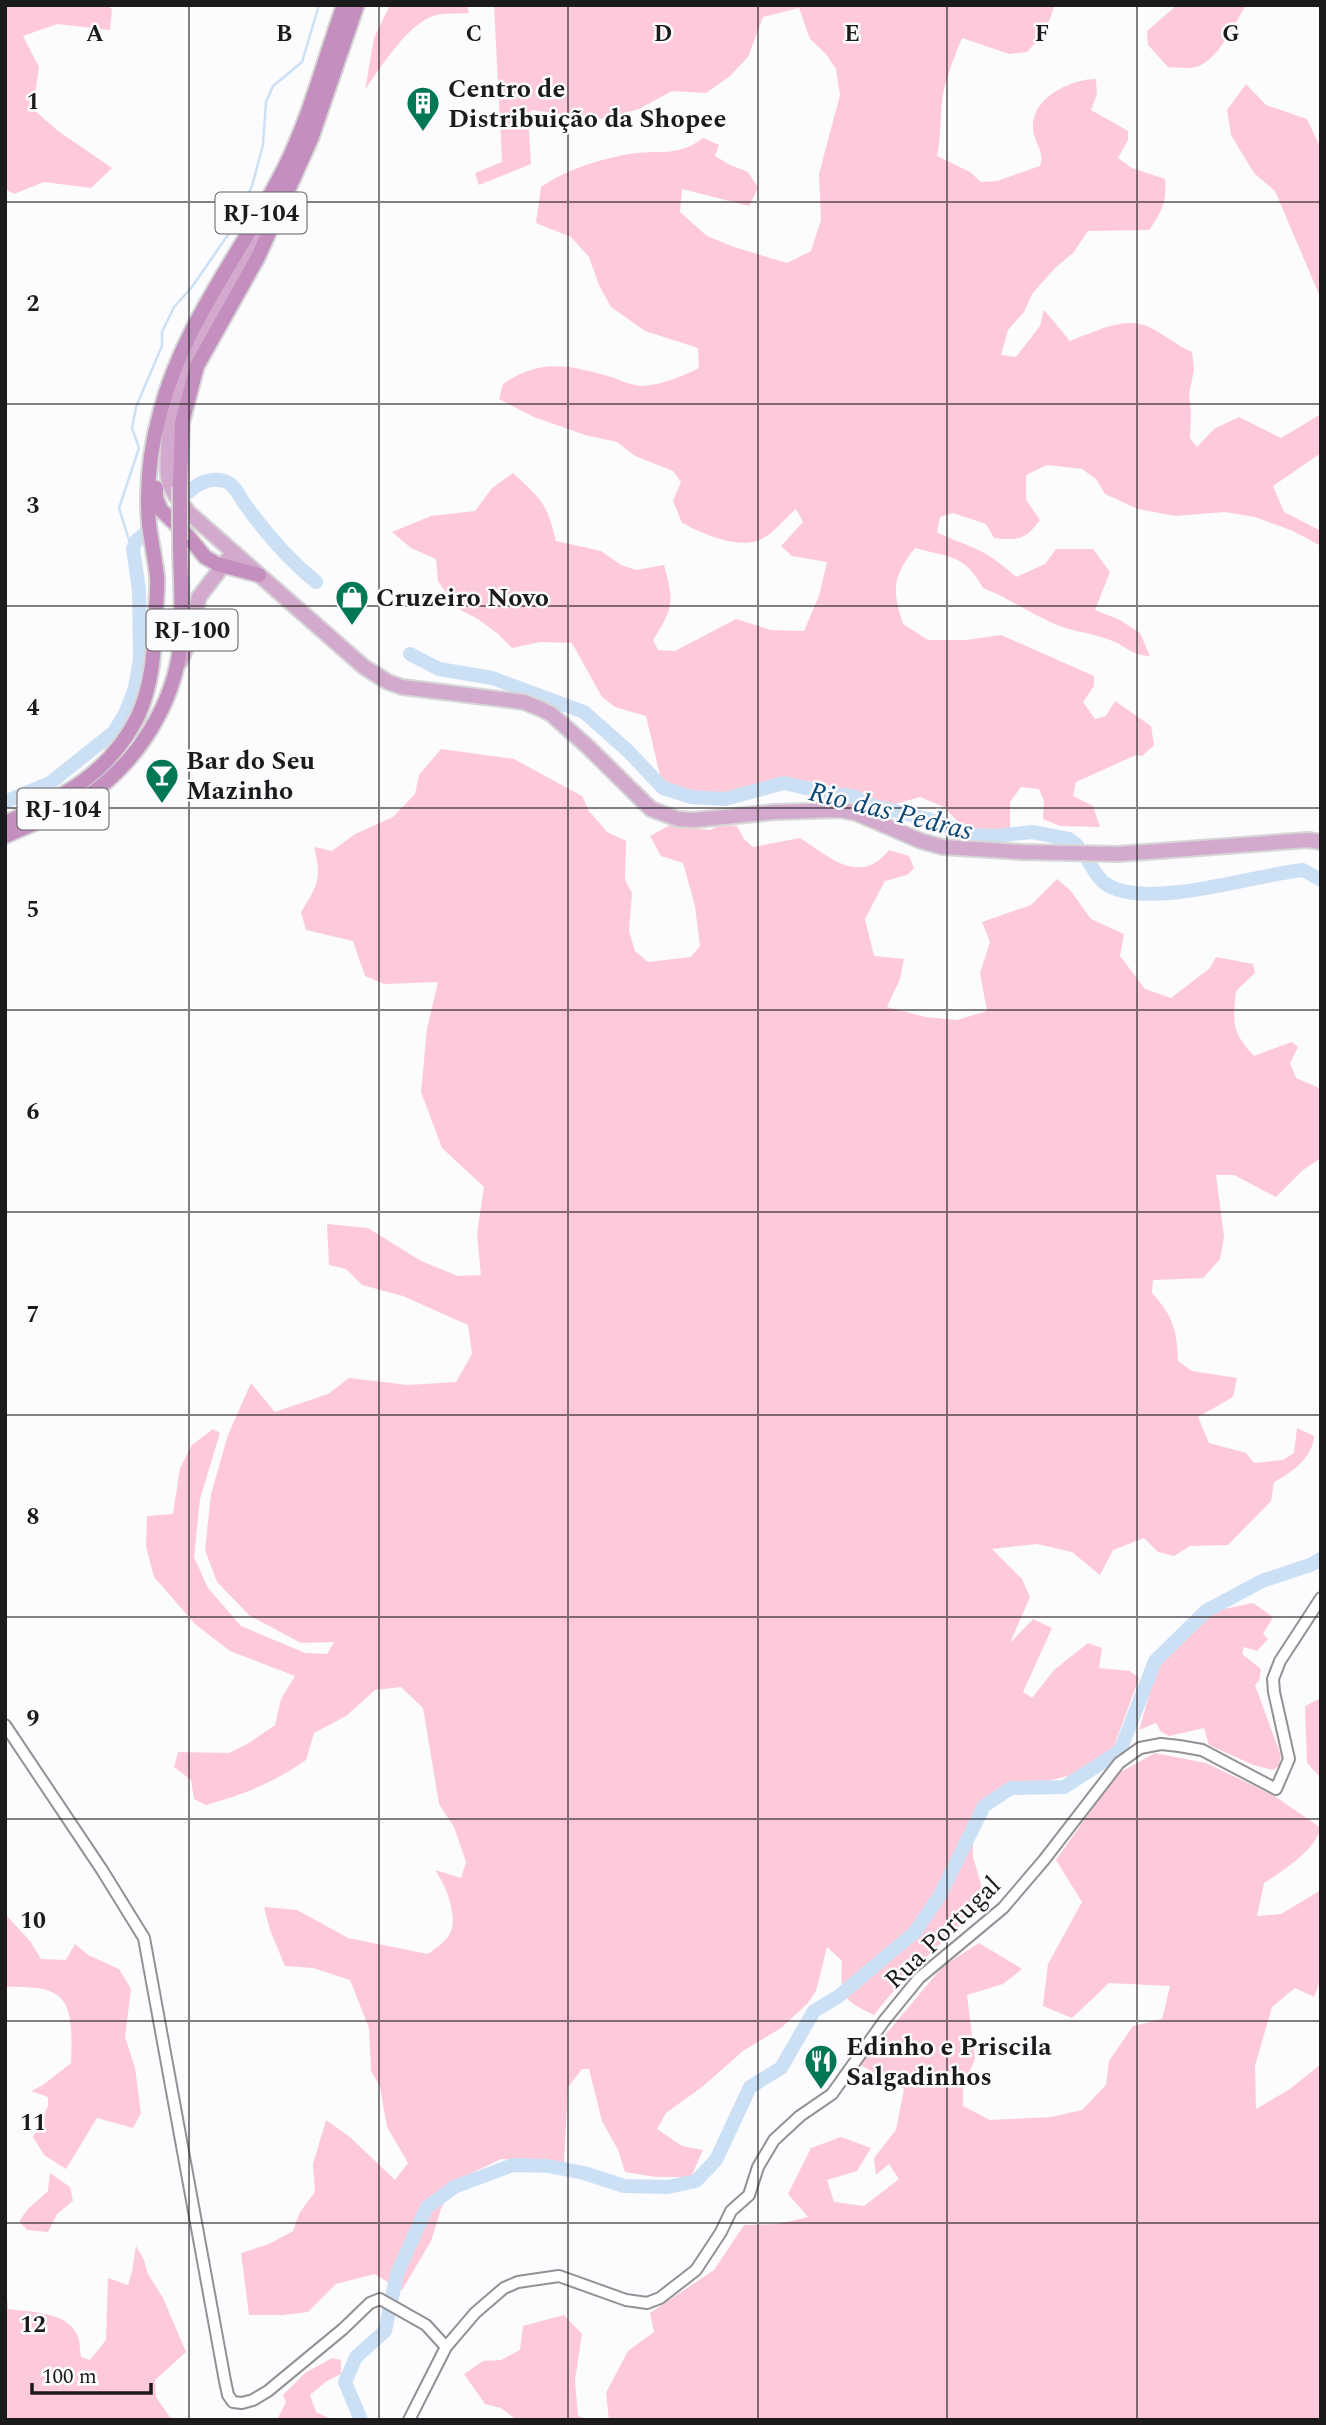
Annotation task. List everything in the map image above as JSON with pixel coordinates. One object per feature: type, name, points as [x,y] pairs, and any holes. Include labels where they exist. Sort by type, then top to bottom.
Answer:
[{"type":"highway","name":"RJ-104","points":[[5,823],[70,791],[90,778],[108,762],[138,716],[153,668],[157,579],[149,524],[148,490],[151,453],[160,413],[192,328],[242,246],[285,167],[309,109],[344,5]]},
{"type":"highway","name":"RJ-104","points":[[5,836],[82,799],[115,773],[157,719],[173,679],[181,636],[182,423],[197,366],[258,257],[282,204],[322,109],[357,5]]},
{"type":"highway","points":[[160,413],[156,498],[161,510],[187,534],[205,557],[223,566],[259,575]]},
{"type":"highway","points":[[157,579],[160,530],[167,517],[176,512],[189,513]]},
{"type":"main road","points":[[282,204],[235,273],[193,347],[180,379],[170,417],[167,468],[172,489],[189,513],[364,667],[402,687],[524,702],[541,709],[587,746],[651,809],[678,819],[840,810],[856,813],[921,841],[943,847],[1022,852],[1118,854],[1308,840],[1321,842]]},
{"type":"main road","points":[[211,582],[230,555],[229,547]]},
{"type":"main road","name":"RJ-100","points":[[173,679],[189,641],[197,602],[211,582],[238,575],[259,575]]},
{"type":"street","name":"Rua Portugal","points":[[446,2347],[475,2313],[503,2288],[518,2282],[559,2276],[626,2300],[647,2303],[660,2298],[696,2270],[721,2232],[731,2211],[749,2195],[758,2167],[774,2140],[800,2116],[832,2094],[877,2030],[919,1978],[1003,1909],[1119,1763],[1140,1748],[1161,1744],[1202,1750],[1276,1789],[1289,1759],[1273,1679],[1280,1661],[1321,1598]]},
{"type":"street","points":[[5,1725],[144,1938],[228,2395],[233,2402],[253,2400],[343,2329],[370,2302],[388,2303],[426,2325],[446,2347],[409,2420]]},
{"type":"shaded area","points":[[6,5],[106,5],[112,9],[110,30],[57,24],[23,36],[39,67],[33,109],[58,131],[112,168],[91,188],[44,182],[14,194],[5,189]]},
{"type":"shaded area","points":[[390,5],[464,5],[469,13],[436,15],[426,19],[396,47],[365,90],[374,38]]},
{"type":"shaded area","points":[[494,5],[1055,5],[1045,32],[1027,52],[1009,54],[962,38],[943,93],[937,156],[970,172],[981,182],[997,181],[1040,166],[1041,156],[1033,129],[1038,109],[1045,100],[1064,87],[1096,79],[1097,94],[1091,110],[1128,131],[1128,140],[1118,158],[1132,168],[1165,179],[1165,194],[1160,212],[1149,230],[1088,231],[1073,253],[1055,268],[1032,294],[1024,312],[1008,330],[1001,355],[1016,357],[1040,326],[1044,310],[1070,341],[1109,326],[1140,324],[1192,352],[1194,370],[1189,394],[1190,438],[1197,447],[1214,429],[1239,417],[1281,438],[1321,414],[1321,453],[1273,486],[1284,512],[1321,531],[1321,546],[1293,531],[1255,517],[1225,512],[1175,516],[1138,509],[1105,494],[1096,479],[1082,469],[1047,465],[1026,475],[1026,500],[1040,520],[1030,532],[1020,538],[994,538],[986,524],[953,513],[940,517],[937,532],[985,554],[1016,577],[1045,564],[1056,549],[1093,549],[1110,572],[1095,610],[1120,620],[1140,633],[1150,656],[1133,652],[1116,642],[1047,621],[983,588],[963,563],[947,556],[915,548],[902,567],[896,593],[903,624],[928,640],[966,640],[1001,635],[1094,676],[1094,686],[1083,702],[1095,719],[1106,716],[1115,701],[1151,726],[1154,745],[1142,756],[1136,755],[1076,782],[1073,796],[1093,806],[1100,827],[1060,826],[1043,819],[1044,801],[1039,789],[1021,787],[1010,802],[1010,829],[986,831],[961,825],[944,807],[920,797],[892,805],[836,787],[797,779],[725,799],[691,797],[663,788],[646,716],[615,707],[602,697],[572,643],[540,642],[512,648],[478,619],[457,608],[438,581],[436,559],[411,548],[392,532],[431,516],[475,511],[492,488],[513,473],[542,503],[556,541],[601,551],[621,565],[636,570],[664,565],[670,604],[665,620],[653,640],[658,650],[675,651],[736,619],[771,630],[804,631],[819,596],[827,562],[792,556],[781,546],[803,522],[796,509],[773,531],[757,541],[739,543],[708,535],[682,523],[673,501],[681,482],[673,471],[635,456],[617,442],[585,435],[534,417],[499,399],[503,384],[530,370],[543,367],[582,369],[642,386],[672,380],[699,368],[698,348],[645,331],[611,307],[599,285],[589,257],[571,237],[536,223],[541,187],[561,175],[595,162],[629,154],[676,151],[703,138],[719,145],[715,156],[748,172],[758,188],[749,206],[682,189],[680,212],[707,236],[787,263],[811,251],[821,220],[819,174],[840,95],[836,69],[826,54],[810,39],[799,8],[763,17],[748,57],[730,76],[706,93],[672,91],[639,109],[601,119],[531,110],[531,164],[479,185],[475,173],[502,162]]},
{"type":"shaded area","points":[[1177,5],[1246,5],[1212,57],[1196,67],[1186,68],[1168,67],[1148,45],[1147,31]]},
{"type":"shaded area","points":[[1246,84],[1266,105],[1307,119],[1321,149],[1321,299],[1275,191],[1254,173],[1231,135],[1227,110]]},
{"type":"shaded area","points":[[441,749],[514,759],[582,796],[589,811],[607,832],[626,841],[625,880],[632,893],[629,931],[635,951],[648,962],[691,957],[700,946],[695,906],[683,863],[661,856],[650,836],[670,825],[710,830],[721,825],[737,826],[744,839],[753,847],[800,838],[844,865],[855,867],[878,861],[889,850],[909,856],[914,868],[907,875],[885,881],[865,919],[874,956],[904,959],[900,979],[887,1007],[926,1017],[957,1020],[987,1011],[980,973],[990,942],[982,922],[1031,905],[1057,879],[1070,890],[1091,919],[1124,934],[1120,956],[1145,989],[1171,998],[1210,968],[1216,957],[1253,964],[1255,973],[1236,991],[1234,1019],[1237,1033],[1254,1056],[1292,1042],[1298,1047],[1290,1063],[1296,1078],[1321,1091],[1321,1158],[1303,1170],[1276,1197],[1234,1175],[1216,1175],[1224,1237],[1220,1259],[1203,1278],[1153,1280],[1152,1293],[1165,1309],[1172,1324],[1178,1361],[1192,1371],[1237,1378],[1233,1397],[1198,1417],[1209,1443],[1246,1453],[1254,1463],[1283,1460],[1294,1453],[1297,1428],[1314,1436],[1306,1457],[1288,1474],[1274,1482],[1271,1501],[1228,1545],[1190,1546],[1174,1556],[1158,1552],[1144,1538],[1113,1550],[1100,1575],[1072,1552],[1037,1544],[992,1549],[1022,1579],[1030,1597],[1010,1643],[1033,1619],[1052,1628],[1023,1692],[1032,1698],[1054,1670],[1088,1643],[1102,1648],[1099,1668],[1130,1671],[1139,1678],[1113,1749],[1071,1775],[1044,1782],[1011,1782],[984,1800],[973,1819],[973,1857],[986,1901],[913,1970],[874,2015],[845,1996],[842,1961],[827,1947],[816,1991],[807,2004],[781,2028],[743,2051],[702,2087],[666,2113],[657,2129],[682,2146],[703,2150],[691,2177],[656,2177],[625,2172],[618,2150],[602,2121],[589,2069],[582,2069],[568,2087],[564,2162],[501,2159],[455,2181],[441,2209],[431,2241],[402,2290],[374,2274],[336,2284],[308,2312],[249,2315],[241,2253],[269,2244],[293,2231],[300,2212],[315,2192],[313,2164],[326,2120],[351,2138],[395,2180],[408,2163],[387,2127],[380,2087],[371,2071],[369,2028],[350,1980],[313,1968],[285,1966],[264,1907],[297,1910],[348,1938],[428,1954],[446,1939],[453,1924],[448,1894],[435,1870],[461,1878],[466,1862],[454,1827],[439,1804],[423,1708],[401,1687],[375,1690],[346,1716],[314,1733],[306,1760],[282,1775],[246,1792],[206,1805],[194,1799],[191,1780],[174,1767],[178,1752],[229,1753],[249,1743],[275,1725],[281,1699],[295,1676],[230,1651],[195,1624],[154,1577],[146,1547],[147,1516],[173,1514],[180,1468],[192,1445],[213,1429],[220,1433],[200,1499],[194,1557],[208,1588],[241,1626],[305,1653],[327,1654],[334,1642],[301,1643],[250,1616],[217,1582],[205,1550],[211,1494],[228,1435],[251,1383],[275,1412],[328,1394],[349,1378],[408,1385],[456,1382],[472,1354],[468,1325],[403,1296],[362,1285],[346,1269],[329,1265],[327,1224],[368,1228],[421,1261],[458,1276],[481,1275],[477,1234],[484,1187],[442,1148],[421,1092],[427,1029],[438,982],[384,984],[365,976],[353,941],[306,930],[301,912],[317,881],[318,867],[314,847],[332,851],[355,834],[393,817],[415,794],[419,775]]},
{"type":"shaded area","points":[[1253,1603],[1273,1617],[1263,1634],[1268,1639],[1257,1651],[1244,1647],[1242,1654],[1261,1669],[1259,1681],[1255,1685],[1281,1756],[1279,1766],[1273,1770],[1253,1765],[1209,1745],[1204,1728],[1169,1736],[1161,1732],[1156,1723],[1139,1730],[1158,1664],[1202,1620],[1219,1610]]},
{"type":"shaded area","points":[[1321,1698],[1321,1778],[1307,1763],[1305,1706]]},
{"type":"shaded area","points":[[1155,1753],[1206,1763],[1273,1795],[1321,1828],[1305,1852],[1264,1883],[1257,1916],[1281,1914],[1321,1890],[1321,1978],[1314,1997],[1295,1988],[1272,2007],[1255,2066],[1256,2109],[1290,2089],[1321,2064],[1321,2420],[609,2420],[606,2393],[628,2351],[654,2332],[650,2313],[714,2270],[744,2225],[778,2224],[808,2217],[788,2194],[811,2148],[841,2137],[871,2148],[857,2171],[827,2180],[834,2202],[864,2206],[899,2179],[889,2164],[876,2175],[874,2158],[896,2130],[904,2089],[860,2065],[943,1966],[979,1943],[1022,1969],[1003,1984],[967,1995],[975,2059],[963,2087],[963,2106],[990,2120],[1051,2117],[1082,2110],[1106,2085],[1109,2061],[1133,2026],[1162,2019],[1170,1986],[1109,1983],[1072,2018],[1043,2006],[1048,1964],[1082,1902],[1056,1860],[1117,1774]]},
{"type":"shaded area","points":[[5,1914],[30,1941],[41,1959],[66,1960],[75,1944],[88,1955],[119,1969],[131,1989],[125,2037],[135,2068],[141,2113],[133,2128],[97,2118],[66,2169],[44,2155],[33,2137],[48,2106],[48,2097],[31,2091],[71,2063],[71,2025],[68,2012],[64,2001],[43,1989],[5,1987]]},
{"type":"shaded area","points":[[50,2173],[70,2187],[73,2201],[57,2214],[48,2232],[27,2230],[19,2221],[48,2191]]},
{"type":"shaded area","points":[[136,2246],[148,2274],[163,2298],[186,2352],[155,2380],[156,2397],[172,2420],[5,2420],[5,2276],[8,2309],[47,2314],[65,2321],[77,2335],[81,2357],[90,2360],[106,2340],[108,2278],[128,2285]]},
{"type":"shaded area","points":[[564,2315],[582,2334],[575,2380],[578,2416],[591,2420],[517,2420],[501,2408],[485,2404],[464,2374],[483,2361],[501,2360],[520,2350],[523,2326]]},
{"type":"shaded area","points":[[332,2358],[341,2360],[341,2374],[310,2395],[316,2412],[331,2419],[346,2420],[277,2420],[286,2402],[283,2395],[305,2373]]},
{"type":"waterway","points":[[133,553],[119,508],[139,448],[132,428],[136,407],[162,346],[162,332],[174,307],[192,287],[232,229],[252,186],[263,145],[266,102],[273,86],[302,62],[319,5]]},
{"type":"waterway","name":"Rio das Pedras","points":[[189,492],[210,480],[230,484],[276,544],[316,582]]},
{"type":"waterway","points":[[7,801],[50,783],[114,732],[125,714],[135,688],[140,659],[139,590],[133,549],[136,541],[144,534]]},
{"type":"waterway","name":"Rio das Pedras","points":[[410,654],[439,669],[492,678],[584,712],[628,751],[663,788],[691,797],[725,799],[784,783],[853,796],[874,806],[928,819],[973,835],[995,836],[1032,832],[1069,839],[1077,845]]},
{"type":"waterway","name":"Rio das Pedras","points":[[1086,857],[1105,883],[1128,892],[1177,892],[1303,870],[1321,880]]},
{"type":"waterway","points":[[361,2420],[345,2382],[356,2357],[385,2331],[397,2274],[427,2207],[454,2187],[513,2165],[548,2166],[584,2173],[624,2186],[668,2187],[696,2181],[716,2160],[750,2087],[781,2068],[814,2011],[839,1996],[915,1932],[939,1897],[984,1806],[1011,1788],[1064,1787],[1120,1751],[1155,1661],[1206,1611],[1262,1581],[1321,1559]]},
{"type":"place","name":"Centro de Distribuição da Shopee","points":[[423,133]]},
{"type":"place","name":"Cruzeiro Novo","points":[[352,627]]},
{"type":"place","name":"Bar do Seu Mazinho","points":[[162,805]]},
{"type":"place","name":"Edinho e Priscila Salgadinhos","points":[[821,2091]]}]
